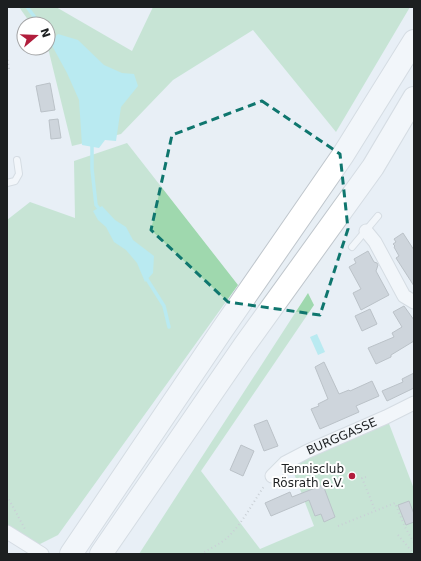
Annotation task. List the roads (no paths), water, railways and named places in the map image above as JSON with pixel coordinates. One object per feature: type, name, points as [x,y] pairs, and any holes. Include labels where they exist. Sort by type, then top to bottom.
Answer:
[{"type":"highway","points":[[75,549],[343,155],[414,41]]},
{"type":"highway","points":[[101,554],[244,346],[373,168],[414,98]]},
{"type":"street","points":[[366,231],[375,242],[404,296],[414,302]]},
{"type":"street","name":"BURGGASSE","points":[[272,476],[286,462],[414,403]]},
{"type":"street","points":[[7,532],[39,552]]},
{"type":"lane","points":[[7,183],[15,181],[19,174],[17,160]]},
{"type":"lane","points":[[352,247],[378,216]]},
{"type":"water","points":[[58,34],[78,40],[104,65],[122,73],[134,74],[138,86],[121,107],[116,141],[105,140],[99,148],[82,145],[79,100],[56,53],[56,36]]},
{"type":"water","points":[[102,206],[115,220],[126,227],[133,240],[154,256],[153,273],[145,282],[137,263],[126,250],[114,242],[106,227],[98,220],[93,211]]},
{"type":"water","points":[[317,334],[325,352],[318,355],[310,337]]},
{"type":"waterway","points":[[27,7],[34,16]]},
{"type":"waterway","points":[[92,143],[92,169],[96,205],[101,211]]},
{"type":"waterway","points":[[145,276],[164,306],[169,327]]},
{"type":"place","name":"Tennisclub Rösrath e.V.","points":[[352,476]]}]
